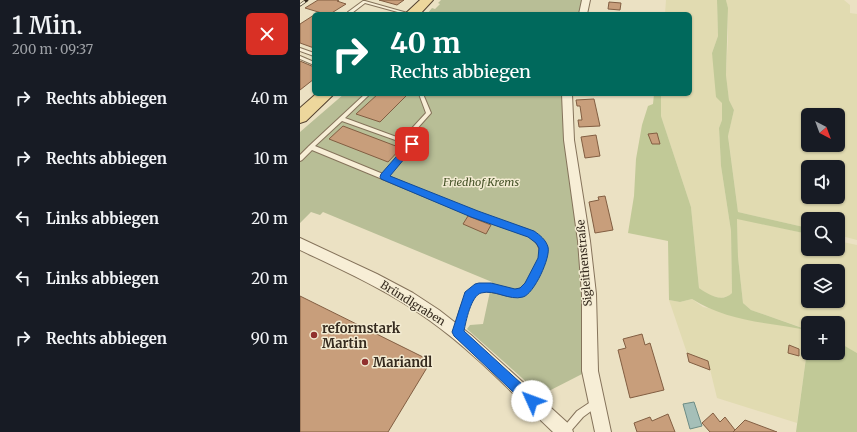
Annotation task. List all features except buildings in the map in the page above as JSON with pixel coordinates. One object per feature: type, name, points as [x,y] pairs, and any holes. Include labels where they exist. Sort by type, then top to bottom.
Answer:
[{"type":"main road","points":[[412,12],[427,0]]},
{"type":"main road","points":[[300,117],[324,96]]},
{"type":"street","points":[[583,12],[586,0]]},
{"type":"street","name":"Sigleithenstraße","points":[[567,96],[569,140],[584,241],[589,294],[590,371],[603,432]]},
{"type":"street","name":"Bründlgraben","points":[[300,244],[354,269],[408,298],[458,332],[565,432]]},
{"type":"lane","points":[[350,12],[364,2],[402,12]]},
{"type":"lane","points":[[300,49],[312,53]]},
{"type":"lane","points":[[300,57],[312,63]]},
{"type":"lane","points":[[300,159],[366,96]]},
{"type":"lane","points":[[403,141],[428,113],[422,96]]},
{"type":"lane","points":[[341,119],[412,144],[384,177]]},
{"type":"lane","points":[[311,147],[474,214],[531,234],[539,240],[544,248],[543,259],[529,286],[523,293],[515,294],[491,288],[479,288],[469,295],[458,332]]},
{"type":"lane","points":[[565,432],[580,414],[597,402]]},
{"type":"shaded area","points":[[666,0],[717,0],[718,36],[712,53],[722,103],[722,120],[719,128],[721,166],[731,231],[732,293],[729,296],[720,298],[709,295],[699,288],[691,207],[661,116],[661,96],[692,96],[692,12],[665,12]]},
{"type":"shaded area","points":[[726,0],[844,0],[850,5],[850,13],[857,14],[857,240],[845,237],[845,212],[801,212],[801,226],[738,212],[728,135],[734,110],[729,100],[726,75],[728,9]]},
{"type":"shaded area","points":[[737,218],[801,232],[801,256],[845,256],[845,242],[857,245],[857,353],[845,346],[845,316],[801,316],[801,327],[751,310],[743,303],[738,257]]},
{"type":"shaded area","points":[[692,299],[703,307],[801,328],[801,360],[806,360],[797,423],[717,398],[708,361],[687,353],[669,300],[680,302]]},
{"type":"green space","points":[[441,0],[582,0],[580,12],[429,12],[432,8],[435,9],[440,4],[438,3]]},
{"type":"green space","points":[[717,0],[726,0],[728,8],[726,75],[729,100],[734,110],[728,136],[738,212],[801,226],[801,233],[737,219],[738,257],[743,303],[751,310],[801,328],[801,329],[733,317],[692,299],[680,302],[669,300],[668,241],[628,233],[634,196],[636,159],[642,125],[648,106],[653,104],[654,96],[661,96],[661,116],[691,207],[699,288],[720,298],[728,296],[732,293],[731,231],[721,166],[719,128],[722,120],[722,103],[716,97],[712,53],[718,36]]},
{"type":"green space","name":"Friedhof Krems","points":[[342,96],[563,96],[584,286],[584,373],[541,395],[467,329],[470,325],[483,324],[492,282],[323,212],[320,215],[311,212],[300,223],[300,132]]},
{"type":"green space","points":[[845,346],[857,353],[857,432],[796,432],[806,360],[845,360]]},
{"type":"water","points":[[694,402],[702,426],[690,429],[683,404]]},
{"type":"railway","points":[[300,5],[307,0]]},
{"type":"place","name":"reformstark Martin","points":[[314,335]]},
{"type":"place","name":"Mariandl","points":[[365,362]]},
{"type":"route","points":[[412,144],[384,177],[474,214],[531,234],[539,240],[544,248],[543,259],[529,286],[523,293],[515,294],[491,288],[479,288],[469,295],[458,332],[532,401]]}]
